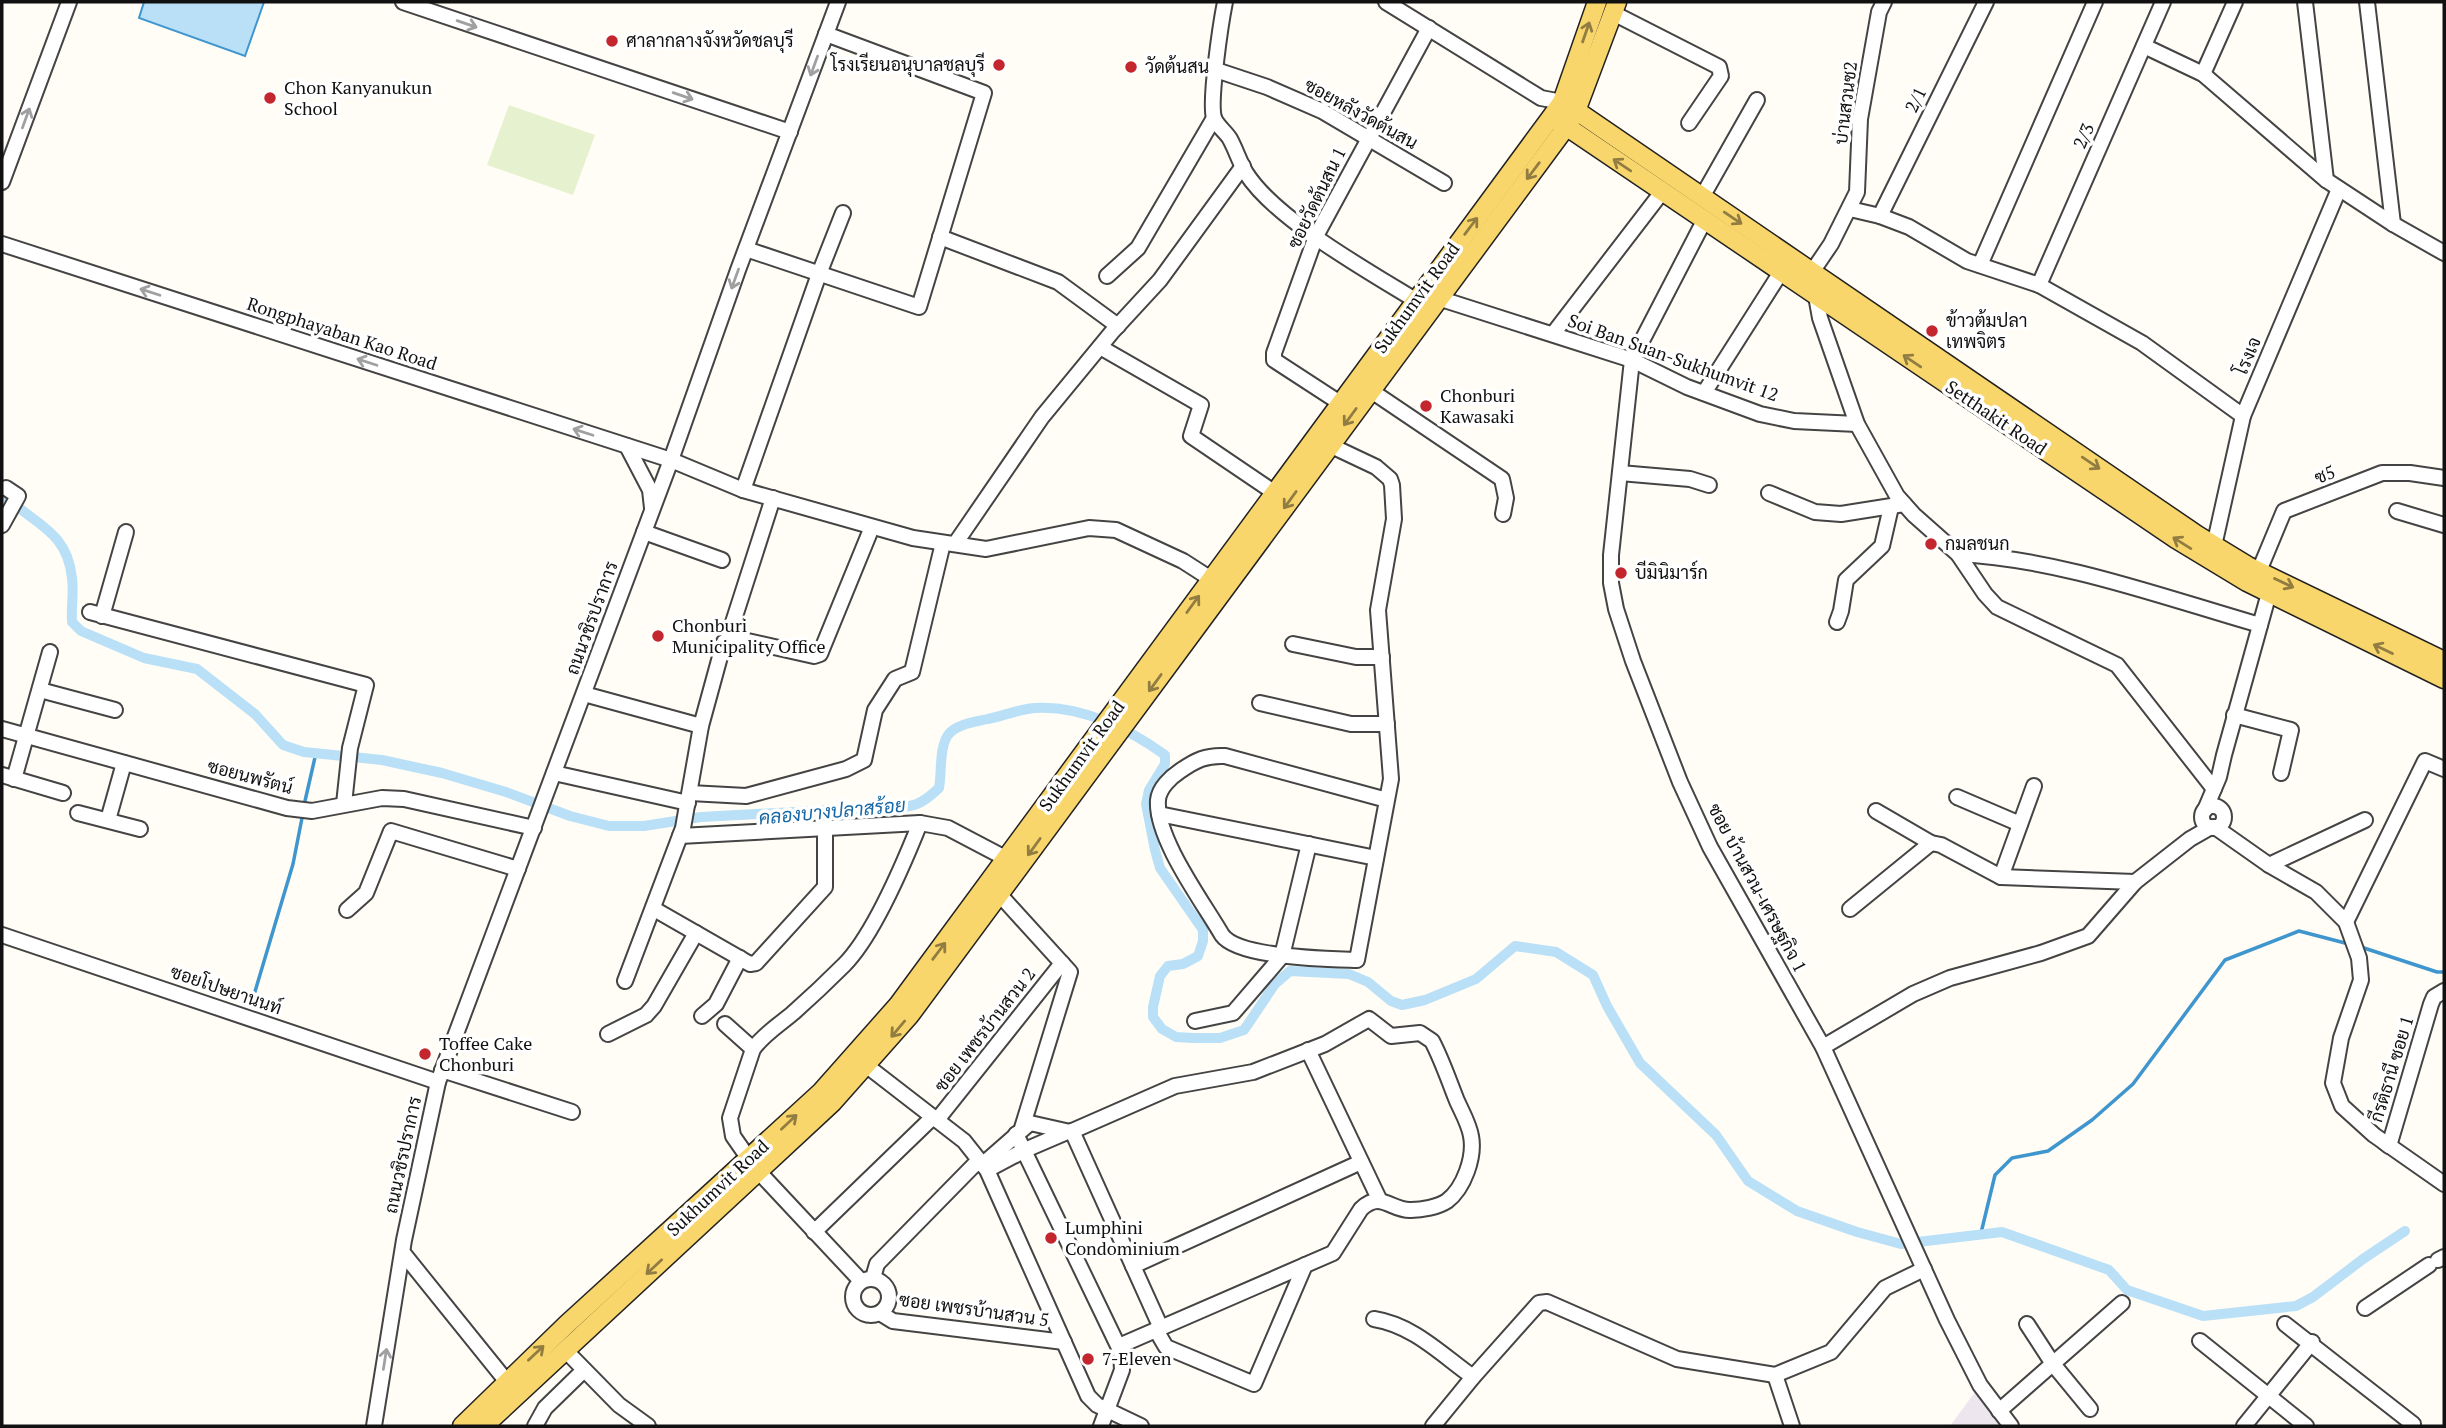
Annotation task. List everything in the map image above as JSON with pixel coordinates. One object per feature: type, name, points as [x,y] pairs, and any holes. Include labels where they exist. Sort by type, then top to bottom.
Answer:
[{"type":"main road","name":"Sukhumvit Road","points":[[484,1426],[512,1387],[748,1166],[832,1103],[910,1015],[1000,895],[1056,805],[1322,441],[1340,403],[1415,300],[1564,114],[1593,3]]},
{"type":"main road","name":"Sukhumvit Road","points":[[1116,722],[1211,579],[1275,493],[1370,390],[1438,298],[1564,114],[1615,7]]},
{"type":"main road","name":"Setthakit Road","points":[[1564,114],[1662,191],[2176,540],[2269,593],[2444,679]]},
{"type":"main road","name":"Setthakit Road","points":[[1564,114],[1702,197],[2214,546],[2259,571],[2444,661]]},
{"type":"main road","name":"Sukhumvit Road","points":[[462,1426],[565,1350],[821,1093],[898,1006],[1007,859],[1056,805]]},
{"type":"street","points":[[2,182],[68,2]]},
{"type":"street","points":[[403,2],[790,132]]},
{"type":"street","name":"ถนนวชิรปราการ","points":[[374,1426],[403,1253],[440,1076],[653,509],[838,2]]},
{"type":"street","points":[[1107,276],[1138,248],[1214,118],[1220,25],[1225,2]]},
{"type":"street","points":[[1386,2],[1564,114]]},
{"type":"street","name":"บ่านสวนซ2","points":[[1812,272],[1831,244],[1857,192],[1860,120],[1879,12],[1884,2]]},
{"type":"street","name":"2/1","points":[[1880,216],[1986,2]]},
{"type":"street","points":[[1979,265],[2095,2]]},
{"type":"street","name":"2/3","points":[[2039,285],[2163,2]]},
{"type":"street","points":[[2203,74],[2235,2]]},
{"type":"street","points":[[2305,2],[2326,180]]},
{"type":"street","points":[[2367,2],[2393,224]]},
{"type":"street","points":[[1615,7],[1719,66],[1721,76],[1689,123]]},
{"type":"street","name":"ซอยวัดต้นสน 1","points":[[1340,403],[1274,360],[1274,353],[1316,236],[1429,29]]},
{"type":"street","points":[[746,249],[919,307],[984,93],[826,34]]},
{"type":"street","points":[[2144,46],[2203,74],[2326,180],[2393,224],[2444,253]]},
{"type":"street","name":"ซอยหลังวัดต้นสน","points":[[1216,70],[1267,87],[1322,111],[1444,183]]},
{"type":"street","points":[[1702,197],[1757,100]]},
{"type":"street","points":[[1214,118],[1230,139],[1247,174],[1272,203],[1316,236],[1415,300]]},
{"type":"street","points":[[554,773],[688,803],[746,796],[846,769],[863,760],[875,710],[895,679],[912,672],[949,543],[1042,417],[1160,279],[1243,166]]},
{"type":"street","name":"โรงเจ","points":[[2214,546],[2243,416],[2339,189]]},
{"type":"street","points":[[1553,334],[1662,191]]},
{"type":"street","points":[[1850,209],[1909,227],[1967,261],[2039,285],[2142,343],[2243,416]]},
{"type":"street","points":[[743,490],[843,213]]},
{"type":"street","name":"ซอย บ้านสวน-เศรษฐกิจ 1","points":[[1704,220],[1632,360],[1611,555],[1611,583],[1616,609],[1633,661],[1710,847],[1823,1047],[1979,1385],[2011,1426]]},
{"type":"street","points":[[940,237],[1058,282],[1118,326]]},
{"type":"street","name":"Rongphayaban Kao Road","points":[[2,244],[671,460],[743,490],[872,527],[913,538],[986,549],[1089,528],[1116,530],[1182,561],[1211,579]]},
{"type":"street","points":[[1704,393],[1781,272]]},
{"type":"street","points":[[1816,296],[1820,318],[1857,424],[1897,496],[1898,506],[1882,546],[1846,580],[1837,622]]},
{"type":"street","name":"Soi Ban Suan-Sukhumvit 12","points":[[1438,298],[1632,360],[1704,393],[1760,414],[1794,421],[1857,424]]},
{"type":"street","points":[[1100,347],[1201,405],[1191,436],[1275,493]]},
{"type":"street","points":[[1370,390],[1502,479],[1506,498],[1503,514]]},
{"type":"street","points":[[642,451],[670,439],[687,416]]},
{"type":"street","points":[[1322,441],[1376,467],[1390,479],[1392,485],[1394,519],[1378,610],[1391,779],[1357,960],[1282,956],[1236,946],[1225,940],[1164,837],[1159,814],[1158,798],[1172,776],[1195,761],[1212,756],[1225,757],[1387,800]]},
{"type":"street","points":[[626,446],[650,490],[653,509]]},
{"type":"street","points":[[1620,473],[1690,479],[1709,485]]},
{"type":"street","name":"ซ5","points":[[2259,571],[2284,511],[2382,473],[2410,473],[2444,478]]},
{"type":"street","points":[[5,520],[12,492]]},
{"type":"street","points":[[1769,493],[1815,512],[1841,514],[1898,506],[1958,554],[1997,607],[2118,665],[2217,783],[2223,813],[2223,821],[2190,839],[2135,883],[2088,936],[2041,953],[1950,978],[1913,994],[1823,1047]]},
{"type":"street","points":[[625,981],[681,832],[701,726],[724,642],[728,638],[773,498]]},
{"type":"street","points":[[2397,511],[2444,525]]},
{"type":"street","points":[[728,638],[740,638],[814,656],[820,654],[872,527]]},
{"type":"street","points":[[644,531],[722,560]]},
{"type":"street","points":[[126,532],[96,614],[366,685],[350,748],[344,804]]},
{"type":"street","points":[[1958,554],[2000,556],[2056,567],[2260,625]]},
{"type":"street","points":[[2190,839],[2217,783],[2269,593]]},
{"type":"street","points":[[1293,644],[1356,657],[1382,657]]},
{"type":"street","points":[[50,652],[27,736],[8,777],[62,793]]},
{"type":"street","points":[[40,690],[115,710]]},
{"type":"street","points":[[584,694],[701,726]]},
{"type":"street","points":[[1261,702],[1351,724],[1387,724]]},
{"type":"street","points":[[2235,715],[2291,730],[2281,773]]},
{"type":"street","name":"ซอยนพรัตน์","points":[[2,729],[287,808],[312,811],[382,798],[404,799],[536,821]]},
{"type":"street","points":[[2204,812],[2205,824],[2316,892],[2346,922],[2425,761],[2444,769]]},
{"type":"street","points":[[108,820],[124,763]]},
{"type":"street","points":[[2001,877],[2034,786]]},
{"type":"street","points":[[1957,797],[2020,824]]},
{"type":"street","points":[[2204,812],[2214,806],[2223,813],[2246,848]]},
{"type":"street","points":[[1876,811],[1931,843],[1941,845],[2001,877],[2135,883]]},
{"type":"street","points":[[78,813],[140,829]]},
{"type":"street","points":[[1159,814],[1376,858]]},
{"type":"street","points":[[2269,865],[2365,820]]},
{"type":"street","points":[[681,832],[920,823],[948,828],[1007,859]]},
{"type":"street","points":[[920,823],[905,861],[868,933],[847,962],[792,1014],[760,1039],[753,1049],[730,1118],[733,1136],[748,1166],[814,1232],[867,1280],[883,1283],[890,1293],[888,1304],[880,1313],[865,1314],[857,1308],[853,1291],[867,1280],[877,1264],[1019,1131],[1034,1123],[1069,1132]]},
{"type":"street","points":[[654,909],[750,964],[760,960],[823,892],[827,881],[825,827]]},
{"type":"street","points":[[347,910],[366,893],[391,831],[518,869]]},
{"type":"street","points":[[1850,909],[1931,843]]},
{"type":"street","points":[[1195,1021],[1233,1013],[1282,956],[1310,844]]},
{"type":"street","points":[[1000,895],[1070,972],[1019,1131],[1025,1150],[1123,1357],[1122,1370],[1101,1426]]},
{"type":"street","name":"กีรติธานี ซอย 1","points":[[2346,922],[2359,958],[2361,980],[2341,1038],[2333,1083],[2342,1106],[2389,1146],[2431,1004],[2434,997],[2444,991]]},
{"type":"street","points":[[608,1034],[646,1015],[654,1006],[696,933]]},
{"type":"street","name":"ซอยโปษยานนท์","points":[[2,935],[440,1076],[572,1112]]},
{"type":"street","points":[[702,1016],[716,1004],[740,958]]},
{"type":"street","name":"ซอย เพชรบ้านสวน 2","points":[[814,1232],[935,1118],[1062,963]]},
{"type":"street","points":[[983,1165],[1069,1132],[1175,1086],[1247,1074],[1308,1051],[1369,1019],[1391,1036],[1420,1033],[1434,1044],[1471,1135],[1466,1173],[1451,1197],[1440,1205],[1406,1210],[1380,1201],[1371,1202],[1361,1209],[1333,1253],[1119,1346]]},
{"type":"street","points":[[725,1024],[753,1049]]},
{"type":"street","points":[[1308,1051],[1380,1201]]},
{"type":"street","points":[[867,1066],[964,1141],[983,1165],[1088,1396],[1097,1405],[1141,1426]]},
{"type":"street","points":[[1069,1132],[1133,1266],[1166,1347],[1254,1384],[1305,1265]]},
{"type":"street","points":[[2389,1146],[2443,1180]]},
{"type":"street","points":[[1133,1266],[1361,1161]]},
{"type":"street","points":[[403,1253],[512,1387]]},
{"type":"street","points":[[2365,1308],[2437,1261]]},
{"type":"street","points":[[1433,1426],[1539,1303],[1547,1302],[1677,1359],[1774,1374],[1831,1352],[1885,1287],[1924,1269]]},
{"type":"street","points":[[1999,1411],[2122,1303]]},
{"type":"street","name":"ซอย เพชรบ้านสวน 5","points":[[880,1313],[892,1321],[1064,1342]]},
{"type":"street","points":[[1374,1319],[1395,1323],[1414,1333],[1473,1377]]},
{"type":"street","points":[[2027,1324],[2053,1364],[2090,1409]]},
{"type":"street","points":[[2285,1324],[2312,1342],[2413,1423]]},
{"type":"street","points":[[2200,1341],[2306,1426]]},
{"type":"street","points":[[2244,1426],[2312,1342]]},
{"type":"street","points":[[565,1350],[619,1405],[648,1426]]},
{"type":"street","points":[[535,1426],[545,1408],[584,1370]]},
{"type":"street","points":[[1774,1374],[1792,1426]]},
{"type":"shaded area","points":[[1978,1388],[2006,1426],[1950,1426]]},
{"type":"green space","points":[[509,105],[595,135],[573,195],[487,165]]},
{"type":"water","points":[[144,2],[264,2],[245,56],[139,18]]},
{"type":"waterway","name":"คลองบางปลาสร้อย","points":[[2,493],[56,538],[63,548],[72,578],[72,622],[81,631],[144,658],[197,669],[255,714],[283,745],[304,752],[382,760],[442,773],[506,792],[570,816],[609,826],[644,826],[701,817],[910,806],[922,802],[939,788],[945,740],[951,731],[961,726],[1023,710],[1052,708],[1070,710],[1120,728],[1165,755],[1165,764],[1149,790],[1146,804],[1155,850],[1160,868],[1203,930],[1198,956],[1183,964],[1168,966],[1160,976],[1153,1017],[1162,1029],[1176,1037],[1220,1038],[1244,1030],[1275,984],[1290,971],[1349,974],[1368,982],[1391,1001],[1402,1005],[1425,1000],[1476,979],[1515,946],[1556,952],[1593,975],[1607,1006],[1640,1063],[1716,1135],[1748,1181],[1797,1211],[1857,1232],[1901,1244],[2002,1232],[2109,1270],[2127,1290],[2203,1316],[2296,1306],[2313,1297],[2405,1231]]},
{"type":"waterway","points":[[305,801],[316,753]]},
{"type":"waterway","points":[[251,1005],[293,864],[302,818]]},
{"type":"waterway","points":[[1981,1233],[1995,1175],[2012,1158],[2048,1151],[2092,1120],[2133,1084],[2225,960],[2299,931],[2345,943]]},
{"type":"waterway","points":[[2364,948],[2444,972]]},
{"type":"place","name":"ศาลากลางจังหวัดชลบุรี","points":[[612,41]]},
{"type":"place","name":"โรงเรียนอนุบาลชลบุรี","points":[[999,65]]},
{"type":"place","name":"วัดต้นสน","points":[[1131,67]]},
{"type":"place","name":"Chon Kanyanukun School","points":[[270,98]]},
{"type":"place","name":"ข้าวต้มปลา เทพจิตร","points":[[1932,331]]},
{"type":"place","name":"Chonburi Kawasaki","points":[[1426,406]]},
{"type":"place","name":"กมลชนก","points":[[1931,544]]},
{"type":"place","name":"บีมินิมาร์ก","points":[[1621,573]]},
{"type":"place","name":"Chonburi Municipality Office","points":[[658,636]]},
{"type":"place","name":"Toffee Cake Chonburi","points":[[425,1054]]},
{"type":"place","name":"Lumphini Condominium","points":[[1051,1238]]},
{"type":"place","name":"7-Eleven","points":[[1088,1359]]}]
